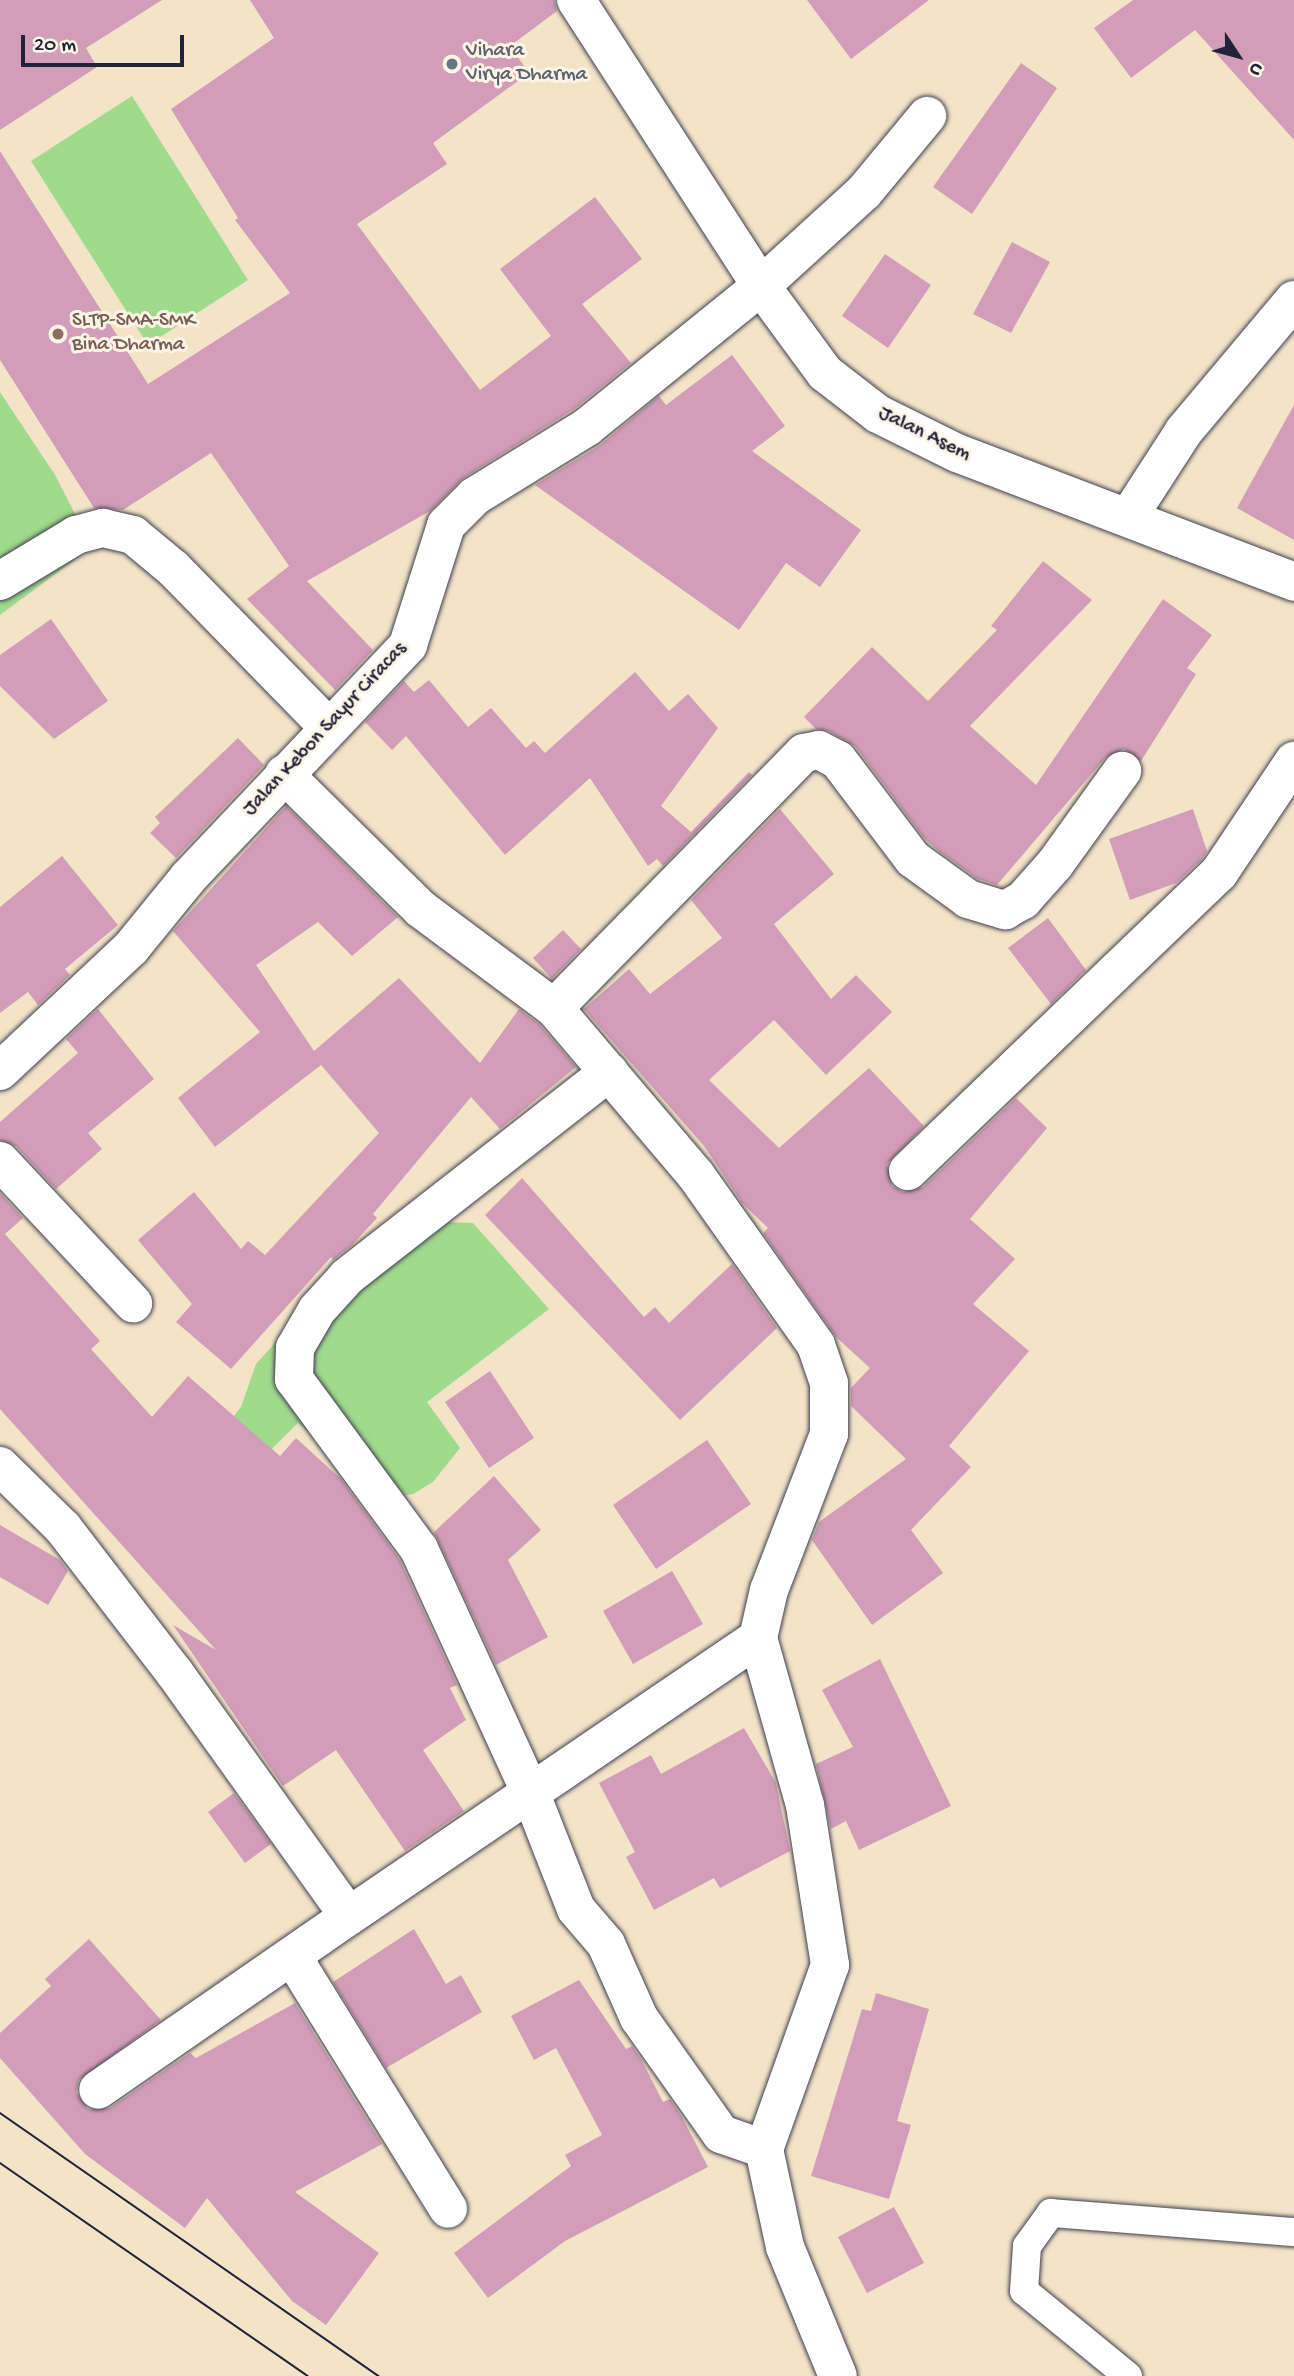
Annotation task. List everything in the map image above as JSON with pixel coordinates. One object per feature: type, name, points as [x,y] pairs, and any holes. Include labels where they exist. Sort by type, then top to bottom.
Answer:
[{"type":"street","name":"Jalan Asem","points":[[576,0],[761,286],[825,373],[878,414],[957,453],[1129,516],[1294,582]]},
{"type":"street","name":"Jalan Kebon Sayur Ciracas","points":[[0,1071],[131,948],[188,878],[408,645],[446,525],[475,496],[587,427],[761,286],[864,192],[927,116]]},
{"type":"street","points":[[1129,516],[1184,431],[1294,300]]},
{"type":"street","points":[[0,581],[76,535],[103,528],[133,535],[174,569],[329,728]]},
{"type":"street","points":[[554,1008],[804,753],[819,750],[838,760],[913,859],[968,899],[1005,910],[1023,900],[1055,864],[1122,771]]},
{"type":"street","points":[[908,1171],[1219,873],[1294,761]]},
{"type":"street","points":[[284,774],[421,909],[554,1008],[695,1174],[816,1345],[829,1383],[829,1434],[769,1590],[758,1638],[805,1805],[830,1965],[764,2149],[785,2247],[838,2376]]},
{"type":"street","points":[[609,1072],[347,1278],[317,1310],[295,1348],[294,1379],[419,1549],[530,1789],[576,1909],[606,1944],[639,2018],[721,2134],[764,2149]]},
{"type":"street","points":[[0,1161],[133,1303]]},
{"type":"street","points":[[0,1466],[63,1528],[174,1672],[348,1916]]},
{"type":"street","points":[[98,2090],[530,1789],[758,1638]]},
{"type":"street","points":[[292,1956],[448,2209]]},
{"type":"lane","points":[[1128,2376],[1024,2291],[1027,2246],[1051,2213],[1294,2232]]},
{"type":"green space","points":[[132,96],[248,280],[148,345],[31,161]]},
{"type":"green space","points":[[0,392],[55,475],[92,547],[0,615]]},
{"type":"green space","points":[[444,1222],[473,1223],[549,1309],[427,1402],[460,1448],[433,1482],[413,1494],[390,1498],[298,1423],[231,1489],[200,1459],[241,1407],[256,1364],[328,1284]]},
{"type":"building","points":[[0,0],[162,0],[86,48],[97,67],[0,130]]},
{"type":"building","points":[[250,0],[554,0],[557,11],[510,46],[529,73],[433,143],[447,164],[357,224],[480,390],[551,336],[500,269],[595,197],[642,259],[582,304],[631,363],[574,409],[463,478],[430,511],[307,581],[373,650],[335,690],[247,599],[289,566],[211,453],[123,510],[94,508],[0,360],[0,151],[148,384],[290,293],[235,220],[238,218],[171,109],[274,38]]},
{"type":"building","points":[[807,0],[929,0],[851,59]]},
{"type":"building","points":[[1133,0],[1294,0],[1294,140],[1195,30],[1131,78],[1094,28]]},
{"type":"building","points":[[1021,63],[1057,88],[972,214],[933,187]]},
{"type":"building","points":[[1012,242],[1050,262],[1011,333],[973,314]]},
{"type":"building","points":[[885,254],[931,285],[888,348],[842,316]]},
{"type":"building","points":[[732,355],[785,426],[752,451],[861,530],[820,587],[786,563],[739,630],[535,485],[599,446],[659,396],[666,405]]},
{"type":"building","points":[[1294,405],[1294,540],[1237,508]]},
{"type":"building","points":[[1043,561],[1092,600],[970,726],[1036,785],[1163,599],[1212,635],[1187,668],[1196,674],[1141,761],[1124,749],[1105,758],[997,885],[978,879],[940,852],[924,838],[855,746],[829,731],[816,729],[804,717],[872,647],[928,701],[997,630],[991,626]]},
{"type":"building","points":[[51,619],[108,701],[54,739],[0,686],[0,655]]},
{"type":"building","points":[[635,672],[669,711],[688,694],[718,728],[661,806],[691,832],[749,772],[752,775],[663,866],[657,859],[648,866],[590,778],[505,855],[406,736],[392,750],[365,722],[404,681],[414,692],[429,680],[468,727],[491,708],[526,748],[534,741],[545,753]]},
{"type":"building","points":[[238,738],[264,765],[176,858],[150,833],[160,823],[155,817]]},
{"type":"building","points":[[286,806],[398,917],[352,956],[318,922],[256,965],[314,1051],[399,978],[480,1063],[519,1009],[539,1024],[576,1067],[500,1129],[471,1097],[373,1214],[377,1218],[352,1245],[333,1260],[331,1257],[231,1369],[176,1322],[192,1304],[138,1240],[194,1192],[241,1249],[248,1241],[265,1255],[379,1133],[321,1065],[215,1147],[178,1098],[260,1032],[173,931]]},
{"type":"building","points":[[780,809],[834,874],[774,924],[831,999],[856,975],[892,1012],[826,1075],[774,1020],[709,1080],[779,1148],[869,1068],[924,1126],[887,1164],[892,1186],[903,1192],[923,1187],[1016,1098],[1047,1128],[970,1219],[1015,1259],[973,1304],[1029,1351],[949,1446],[971,1467],[911,1530],[943,1573],[872,1625],[812,1540],[819,1522],[906,1459],[851,1406],[851,1388],[870,1368],[837,1338],[763,1233],[768,1228],[743,1204],[704,1146],[584,1009],[629,969],[650,994],[722,938],[691,900]]},
{"type":"building","points":[[1193,809],[1207,851],[1202,859],[1176,883],[1130,900],[1109,839]]},
{"type":"building","points":[[62,856],[118,925],[65,969],[70,975],[38,1005],[28,992],[0,1013],[0,907]]},
{"type":"building","points":[[1048,918],[1086,970],[1051,1004],[1008,948]]},
{"type":"building","points":[[563,930],[581,949],[552,979],[533,958]]},
{"type":"building","points":[[98,1009],[154,1079],[88,1133],[102,1149],[56,1189],[16,1146],[0,1140],[0,1122],[78,1053],[66,1039]]},
{"type":"building","points":[[522,1178],[644,1317],[655,1307],[669,1323],[732,1264],[777,1328],[680,1420],[485,1215]]},
{"type":"building","points":[[0,1193],[23,1218],[5,1234],[100,1341],[91,1349],[152,1417],[188,1376],[280,1456],[296,1438],[341,1479],[400,1560],[457,1685],[450,1688],[466,1720],[423,1750],[464,1811],[405,1851],[336,1750],[283,1786],[173,1625],[216,1650],[0,1409]]},
{"type":"building","points":[[490,1371],[534,1438],[489,1468],[445,1402]]},
{"type":"building","points":[[707,1440],[751,1504],[656,1569],[613,1505]]},
{"type":"building","points":[[494,1476],[541,1530],[508,1560],[548,1637],[496,1665],[434,1532]]},
{"type":"building","points":[[0,1525],[60,1560],[68,1571],[48,1605],[0,1577]]},
{"type":"building","points":[[672,1571],[703,1624],[633,1664],[603,1611]]},
{"type":"building","points":[[880,1659],[951,1806],[859,1850],[846,1821],[831,1829],[816,1764],[853,1747],[822,1690]]},
{"type":"building","points":[[744,1728],[776,1783],[790,1851],[720,1888],[714,1878],[654,1910],[626,1857],[635,1852],[599,1783],[651,1755],[661,1774]]},
{"type":"building","points":[[234,1793],[271,1844],[245,1863],[208,1812]]},
{"type":"building","points":[[414,1929],[446,1984],[461,1975],[482,2012],[386,2068],[333,1982]]},
{"type":"building","points":[[89,1939],[161,2020],[79,2080],[76,2092],[88,2109],[110,2108],[190,2053],[196,2058],[295,2003],[382,2144],[295,2192],[379,2253],[326,2325],[292,2301],[207,2198],[185,2228],[85,2154],[0,2058],[0,2033],[51,1986],[45,1979]]},
{"type":"building","points":[[579,1980],[626,2049],[632,2046],[641,2059],[663,2102],[670,2099],[708,2167],[565,2241],[488,2298],[454,2253],[571,2166],[565,2155],[602,2135],[556,2048],[534,2060],[511,2016]]},
{"type":"building","points":[[876,1993],[929,2009],[897,2121],[911,2125],[889,2199],[811,2176],[862,2009],[871,2011]]},
{"type":"building","points":[[894,2207],[924,2263],[867,2293],[838,2237]]},
{"type":"tram line","points":[[0,2113],[379,2376]]},
{"type":"tram line","points":[[0,2163],[308,2376]]},
{"type":"place","name":"Vihara Virya Dharma","points":[[452,64]]},
{"type":"place","name":"SLTP-SMA-SMK Bina Dharma","points":[[58,334]]}]
